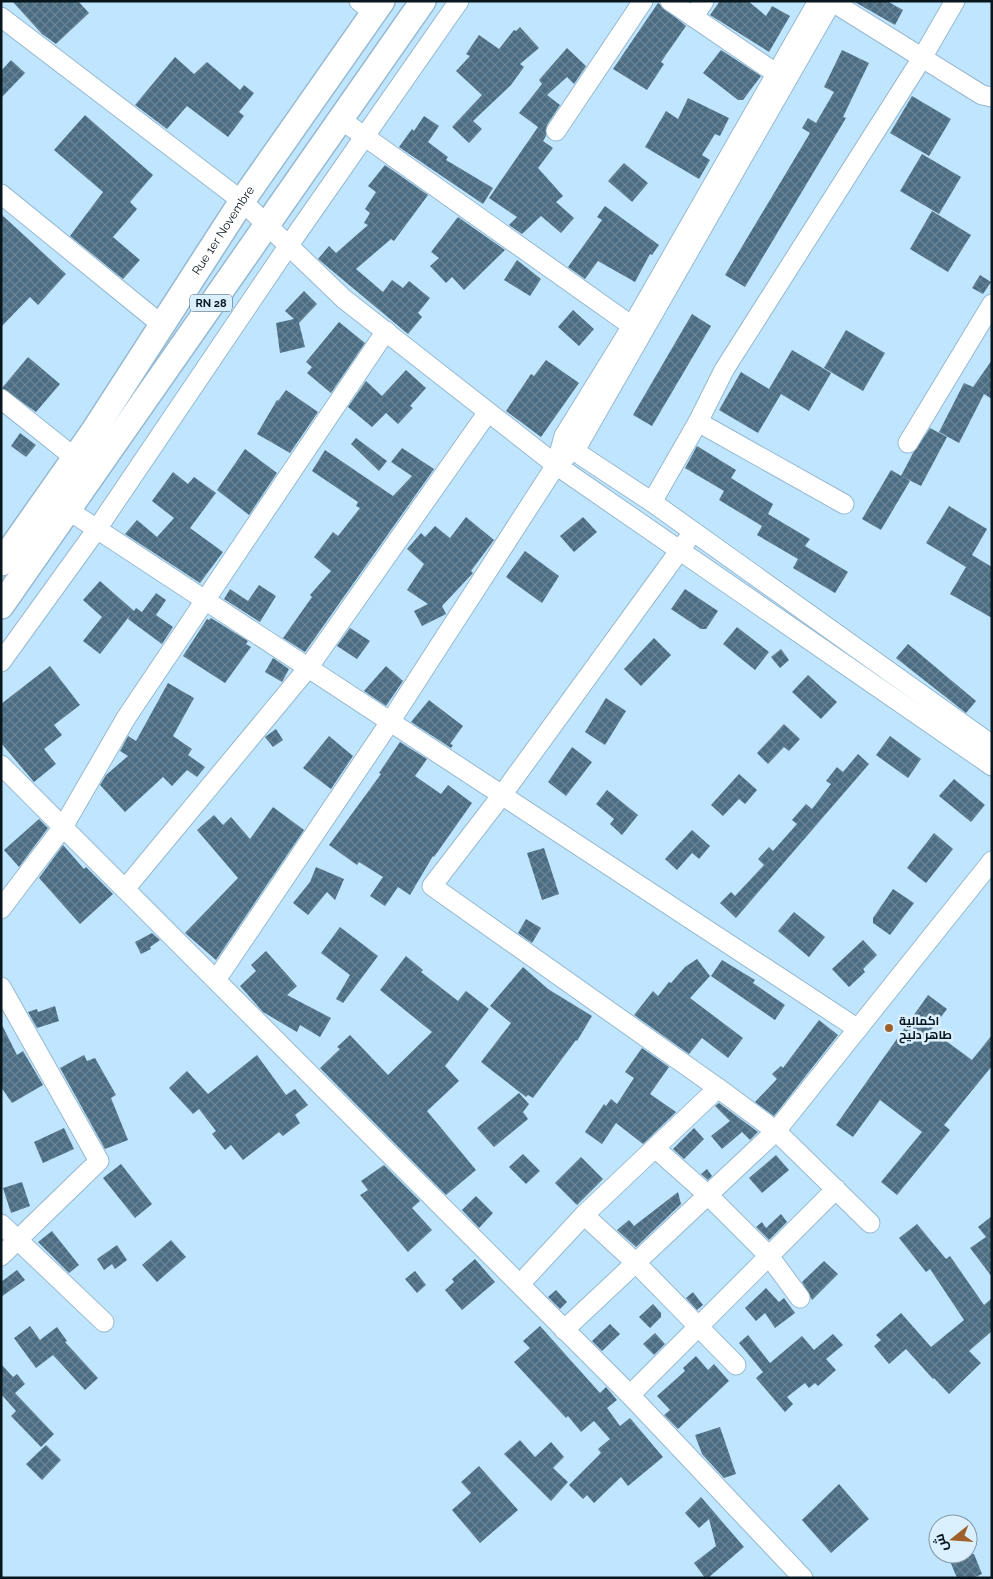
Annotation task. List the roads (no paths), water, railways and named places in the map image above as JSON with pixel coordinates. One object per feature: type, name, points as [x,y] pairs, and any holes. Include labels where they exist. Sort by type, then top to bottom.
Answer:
[{"type":"main road","name":"RN 28","points":[[1,606],[423,1]]},
{"type":"main road","name":"Rue 1er Novembre","points":[[1,563],[75,458],[372,5]]},
{"type":"street","points":[[1,662],[97,529],[289,245],[459,1]]},
{"type":"street","points":[[556,131],[643,1]]},
{"type":"street","points":[[670,1],[778,74]]},
{"type":"street","points":[[693,17],[704,1]]},
{"type":"street","points":[[569,444],[632,326],[778,74],[818,1]]},
{"type":"street","points":[[216,980],[390,722],[556,465],[831,1],[982,95],[992,97]]},
{"type":"street","points":[[652,502],[698,422],[724,370],[922,58],[955,1]]},
{"type":"street","points":[[1,17],[242,201],[344,299],[556,465],[992,766]]},
{"type":"street","points":[[340,119],[632,326]]},
{"type":"street","points":[[1,194],[162,325]]},
{"type":"street","points":[[908,443],[992,304]]},
{"type":"street","points":[[1,909],[63,827],[126,718],[386,331]]},
{"type":"street","points":[[1,398],[75,458]]},
{"type":"street","points":[[125,889],[308,668],[488,412]]},
{"type":"street","points":[[698,422],[844,504]]},
{"type":"street","points":[[569,444],[582,456],[652,502],[990,738]]},
{"type":"street","points":[[68,510],[858,1029]]},
{"type":"street","points":[[693,532],[502,795],[432,886],[776,1131],[870,1223]]},
{"type":"street","points":[[1,764],[630,1395],[803,1578]]},
{"type":"street","points":[[564,1330],[776,1131],[992,861]]},
{"type":"street","points":[[1,987],[99,1161],[1,1256]]},
{"type":"street","points":[[520,1284],[584,1215],[718,1088]]},
{"type":"street","points":[[655,1148],[708,1195],[769,1256],[800,1298]]},
{"type":"street","points":[[630,1395],[836,1189]]},
{"type":"street","points":[[584,1215],[636,1263],[736,1366]]},
{"type":"street","points":[[1,1224],[19,1239],[104,1322]]},
{"type":"place","name":"اكمالية طاهر دليح","points":[[889,1028]]}]
